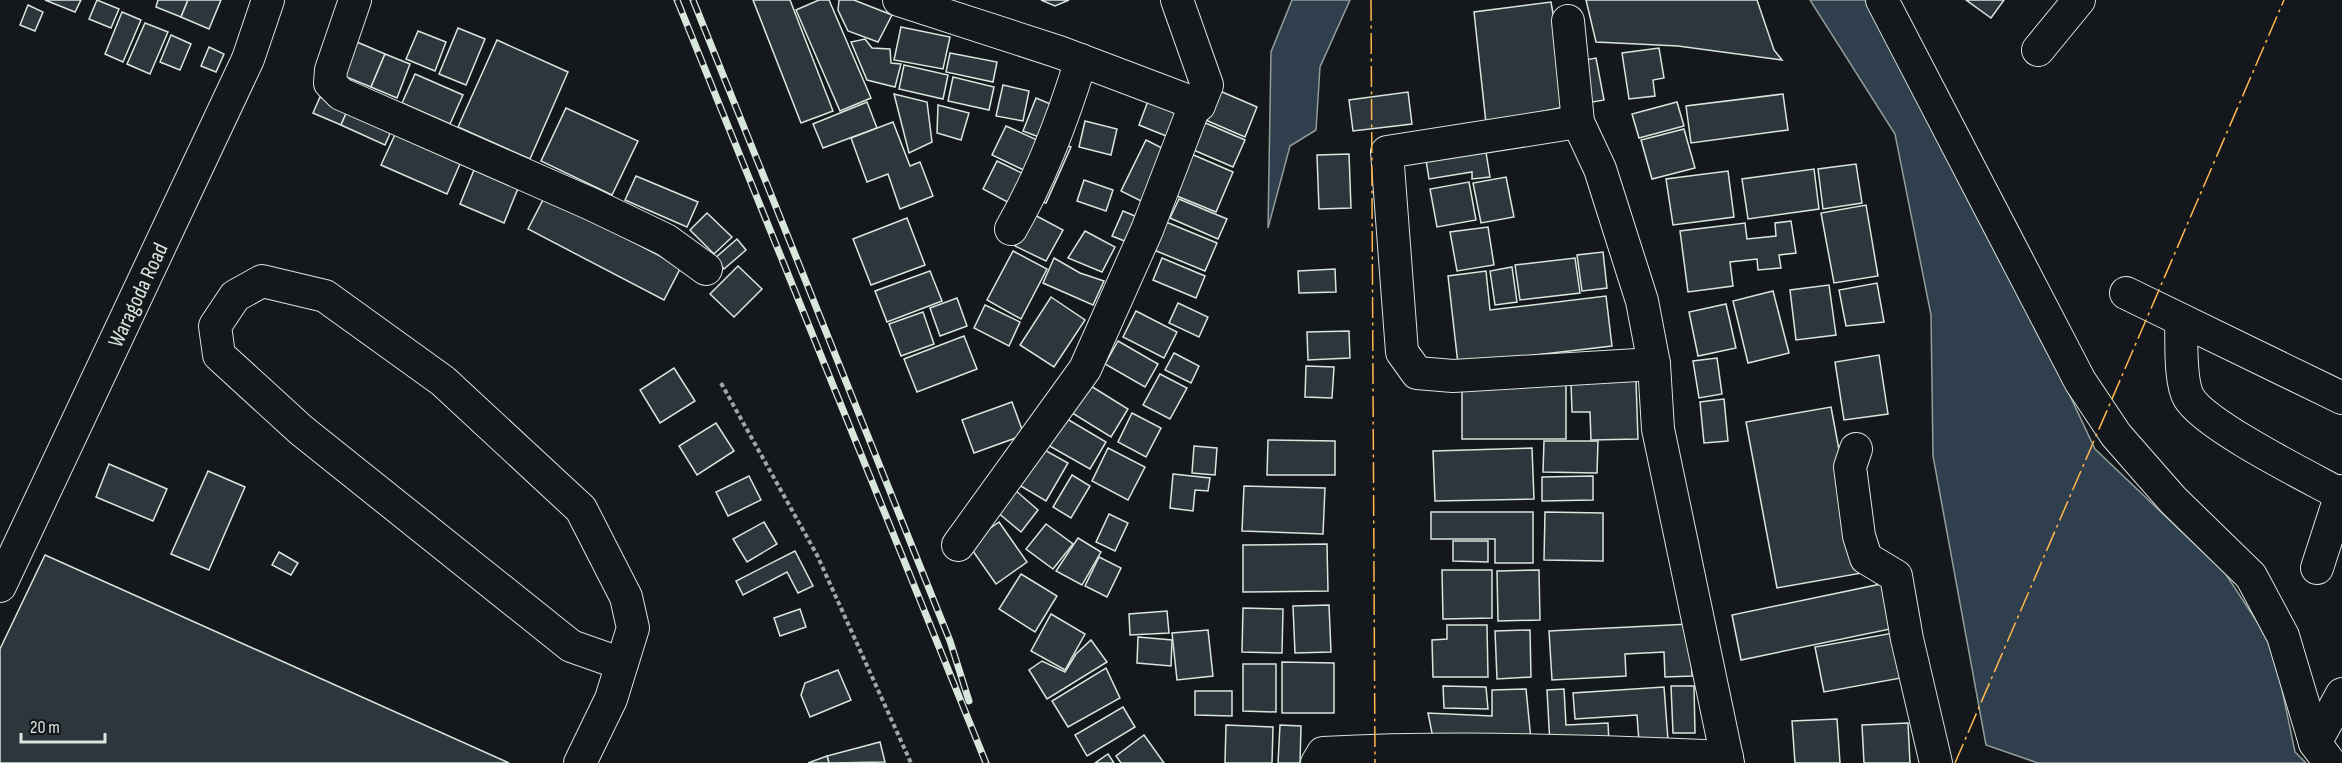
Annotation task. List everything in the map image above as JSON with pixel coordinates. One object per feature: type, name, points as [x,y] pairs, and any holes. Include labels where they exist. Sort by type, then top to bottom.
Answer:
[{"type":"street","name":"Waragoda Road","points":[[0,586],[248,59],[268,0]]},
{"type":"street","points":[[355,0],[331,70],[330,83],[341,94],[591,204],[666,240],[706,269]]},
{"type":"street","points":[[899,0],[1081,60],[1199,105]]},
{"type":"street","points":[[958,545],[1085,369],[1147,230],[1193,110],[1199,105],[1207,85],[1177,0]]},
{"type":"street","points":[[1882,0],[2080,381],[2116,435],[2173,500],[2251,576],[2283,636],[2323,753]]},
{"type":"street","points":[[2038,50],[2079,0]]},
{"type":"street","points":[[1317,763],[1323,753],[1380,750],[1592,751],[1728,760],[1658,429],[1654,364],[1642,301],[1624,238],[1600,169],[1578,122],[1568,21]]},
{"type":"street","points":[[1011,229],[1032,193],[1061,126],[1081,60]]},
{"type":"street","points":[[1578,122],[1387,152],[1401,352],[1417,373],[1453,376],[1654,364]]},
{"type":"street","points":[[580,763],[611,699],[622,664],[633,628],[626,597],[581,509],[443,381],[324,296],[262,281],[235,296],[215,326],[219,355],[301,430],[571,646],[622,664]]},
{"type":"street","points":[[2126,293],[2342,398]]},
{"type":"street","points":[[2181,320],[2184,378],[2189,398],[2217,425],[2341,493],[2317,568]]},
{"type":"street","points":[[1856,448],[1850,467],[1859,536],[1866,558],[1896,576],[1907,639],[1936,763]]},
{"type":"street","points":[[2323,753],[2342,694]]},
{"type":"path","points":[[721,383],[817,555],[911,763]]},
{"type":"water","points":[[1292,0],[1350,0],[1320,67],[1316,130],[1290,146],[1268,228],[1271,52]]},
{"type":"water","points":[[1810,0],[1866,0],[1940,119],[2095,449],[2225,573],[2273,646],[2295,752],[2306,763],[2038,763],[1986,745],[1933,456],[1931,315],[1895,134]]},
{"type":"building","points":[[45,0],[81,0],[75,12]]},
{"type":"building","points":[[97,0],[119,9],[111,28],[89,19]]},
{"type":"building","points":[[158,0],[188,0],[181,17],[156,7]]},
{"type":"building","points":[[188,0],[221,0],[209,29],[181,17]]},
{"type":"building","points":[[753,0],[790,0],[833,111],[801,123]]},
{"type":"building","points":[[819,0],[829,0],[871,98],[840,111],[796,10]]},
{"type":"building","points":[[839,0],[854,0],[892,15],[878,42],[848,31],[838,10]]},
{"type":"building","points":[[1041,0],[1069,0],[1055,6]]},
{"type":"building","points":[[1586,0],[1757,0],[1774,50],[1782,60],[1678,46],[1596,42]]},
{"type":"building","points":[[1966,0],[2004,0],[1991,18]]},
{"type":"building","points":[[1551,2],[1569,106],[1486,123],[1474,12]]},
{"type":"building","points":[[28,5],[43,12],[35,31],[20,25]]},
{"type":"building","points":[[122,12],[141,20],[123,62],[105,54]]},
{"type":"building","points":[[145,23],[168,32],[150,74],[127,64]]},
{"type":"building","points":[[901,27],[950,37],[943,69],[894,60]]},
{"type":"building","points":[[458,28],[485,39],[466,85],[439,74]]},
{"type":"building","points":[[418,31],[446,42],[435,71],[406,59]]},
{"type":"building","points":[[171,35],[191,44],[180,70],[160,62]]},
{"type":"building","points":[[865,39],[872,48],[890,49],[891,63],[901,64],[895,87],[867,80],[851,42]]},
{"type":"building","points":[[497,40],[568,72],[530,159],[458,127]]},
{"type":"building","points":[[357,42],[385,54],[371,87],[344,76]]},
{"type":"building","points":[[209,47],[224,54],[216,72],[201,66]]},
{"type":"building","points":[[1659,48],[1664,78],[1653,80],[1655,96],[1629,99],[1622,53]]},
{"type":"building","points":[[950,53],[997,62],[993,82],[946,72]]},
{"type":"building","points":[[385,54],[410,64],[397,98],[371,87]]},
{"type":"building","points":[[1596,58],[1604,100],[1582,104],[1574,62]]},
{"type":"building","points":[[904,65],[948,75],[943,99],[899,89]]},
{"type":"building","points":[[415,74],[463,95],[450,124],[402,103]]},
{"type":"building","points":[[953,77],[994,87],[989,110],[948,101]]},
{"type":"building","points":[[1003,85],[1029,91],[1023,121],[996,116]]},
{"type":"building","points":[[1213,88],[1257,107],[1245,137],[1201,118]]},
{"type":"building","points":[[1408,92],[1412,124],[1353,131],[1349,100]]},
{"type":"building","points":[[894,94],[927,102],[932,142],[909,153]]},
{"type":"building","points":[[1783,94],[1788,130],[1691,143],[1686,106]]},
{"type":"building","points":[[320,97],[348,109],[341,125],[313,113]]},
{"type":"building","points":[[1036,98],[1060,108],[1047,140],[1023,131]]},
{"type":"building","points":[[1148,101],[1186,116],[1176,140],[1139,125]]},
{"type":"building","points":[[867,102],[877,128],[823,148],[813,124]]},
{"type":"building","points":[[1677,102],[1684,126],[1639,138],[1632,114]]},
{"type":"building","points":[[938,105],[969,113],[961,140],[937,133]]},
{"type":"building","points":[[566,108],[638,141],[612,195],[541,161]]},
{"type":"building","points":[[348,109],[392,129],[385,145],[341,125]]},
{"type":"building","points":[[1085,121],[1117,129],[1111,155],[1079,147]]},
{"type":"building","points":[[1201,121],[1245,140],[1233,167],[1189,148]]},
{"type":"building","points":[[893,122],[910,166],[920,162],[933,196],[900,209],[888,174],[867,182],[851,138]]},
{"type":"building","points":[[1006,126],[1046,144],[1032,174],[992,155]]},
{"type":"building","points":[[398,128],[463,157],[447,194],[381,165]]},
{"type":"building","points":[[1684,129],[1695,168],[1652,179],[1641,140]]},
{"type":"building","points":[[1146,140],[1172,153],[1147,204],[1121,191]]},
{"type":"building","points":[[1061,143],[1071,147],[1046,203],[1032,199]]},
{"type":"building","points":[[1485,146],[1490,177],[1472,179],[1472,172],[1429,179],[1425,154]]},
{"type":"building","points":[[1189,153],[1233,172],[1216,212],[1172,194]]},
{"type":"building","points":[[1349,154],[1351,208],[1319,209],[1317,155]]},
{"type":"building","points":[[997,161],[1030,177],[1015,206],[983,189]]},
{"type":"building","points":[[1856,164],[1862,203],[1823,209],[1818,169]]},
{"type":"building","points":[[1814,169],[1819,209],[1748,219],[1742,179]]},
{"type":"building","points":[[474,170],[521,181],[504,223],[460,204]]},
{"type":"building","points":[[1728,171],[1734,217],[1673,225],[1666,179]]},
{"type":"building","points":[[636,176],[698,202],[687,227],[625,200]]},
{"type":"building","points":[[1506,177],[1514,217],[1481,223],[1473,183]]},
{"type":"building","points":[[1084,180],[1113,190],[1106,211],[1077,201]]},
{"type":"building","points":[[1469,182],[1476,220],[1437,227],[1430,189]]},
{"type":"building","points":[[545,196],[681,267],[664,300],[528,229]]},
{"type":"building","points":[[1179,199],[1227,219],[1218,239],[1170,218]]},
{"type":"building","points":[[1866,205],[1878,276],[1834,283],[1821,213]]},
{"type":"building","points":[[1123,211],[1142,219],[1132,244],[1112,236]]},
{"type":"building","points":[[707,213],[732,237],[714,254],[690,230]]},
{"type":"building","points":[[1031,213],[1063,230],[1046,261],[1015,246]]},
{"type":"building","points":[[907,218],[925,265],[871,285],[853,239]]},
{"type":"building","points":[[1791,221],[1796,253],[1779,255],[1781,268],[1758,270],[1757,259],[1730,262],[1733,286],[1688,292],[1680,231],[1745,223],[1747,239],[1776,236],[1775,223]]},
{"type":"building","points":[[1166,222],[1217,243],[1205,271],[1154,250]]},
{"type":"building","points":[[1488,227],[1494,265],[1457,271],[1450,232]]},
{"type":"building","points":[[1085,231],[1115,247],[1102,272],[1068,258]]},
{"type":"building","points":[[737,239],[746,250],[724,269],[715,258]]},
{"type":"building","points":[[1013,251],[1047,269],[1021,319],[987,300]]},
{"type":"building","points":[[1603,252],[1607,288],[1582,291],[1577,255]]},
{"type":"building","points":[[1054,258],[1080,273],[1104,281],[1093,305],[1043,283]]},
{"type":"building","points":[[1162,258],[1205,276],[1196,298],[1153,280]]},
{"type":"building","points":[[1575,258],[1580,293],[1520,300],[1515,265]]},
{"type":"building","points":[[738,266],[762,289],[734,317],[710,294]]},
{"type":"building","points":[[1512,267],[1517,302],[1495,305],[1490,271]]},
{"type":"building","points":[[1335,269],[1336,292],[1299,293],[1298,271]]},
{"type":"building","points":[[930,271],[942,301],[887,322],[875,291]]},
{"type":"building","points":[[1486,271],[1490,310],[1606,296],[1612,346],[1458,364],[1448,276]]},
{"type":"building","points":[[1877,283],[1884,322],[1846,326],[1839,290]]},
{"type":"building","points":[[1829,285],[1836,335],[1796,340],[1790,290]]},
{"type":"building","points":[[1773,291],[1789,353],[1748,363],[1733,301]]},
{"type":"building","points":[[1051,297],[1085,320],[1054,367],[1020,345]]},
{"type":"building","points":[[957,298],[967,326],[940,336],[930,308]]},
{"type":"building","points":[[1178,303],[1208,317],[1199,337],[1169,323]]},
{"type":"building","points":[[1726,304],[1736,348],[1698,356],[1689,312]]},
{"type":"building","points":[[985,305],[1020,322],[1009,346],[974,328]]},
{"type":"building","points":[[1136,311],[1177,332],[1164,358],[1123,337]]},
{"type":"building","points":[[923,312],[934,344],[901,356],[889,324]]},
{"type":"building","points":[[1349,331],[1350,358],[1308,360],[1307,332]]},
{"type":"building","points":[[964,336],[977,369],[917,392],[904,359]]},
{"type":"building","points":[[1118,341],[1158,364],[1145,387],[1105,364]]},
{"type":"building","points":[[1174,353],[1199,366],[1191,383],[1165,370]]},
{"type":"building","points":[[1879,355],[1888,414],[1844,420],[1835,362]]},
{"type":"building","points":[[1717,358],[1722,394],[1699,398],[1693,361]]},
{"type":"building","points":[[1306,366],[1334,367],[1332,398],[1305,397]]},
{"type":"building","points":[[674,368],[695,401],[660,423],[640,390]]},
{"type":"building","points":[[1160,374],[1187,388],[1170,419],[1143,405]]},
{"type":"building","points":[[1636,381],[1638,439],[1591,440],[1590,412],[1572,412],[1571,383]]},
{"type":"building","points":[[1086,383],[1128,409],[1111,437],[1069,411]]},
{"type":"building","points":[[1566,383],[1566,439],[1462,439],[1462,384]]},
{"type":"building","points":[[1724,399],[1728,441],[1704,443],[1700,402]]},
{"type":"building","points":[[1012,402],[1024,435],[974,453],[962,420]]},
{"type":"building","points":[[1831,407],[1862,573],[1777,588],[1746,422]]},
{"type":"building","points":[[1132,413],[1161,428],[1146,457],[1118,442]]},
{"type":"building","points":[[1062,416],[1106,442],[1090,469],[1046,444]]},
{"type":"building","points":[[716,423],[734,451],[697,475],[679,446]]},
{"type":"building","points":[[1268,440],[1335,441],[1335,475],[1267,475]]},
{"type":"building","points":[[1544,441],[1598,441],[1597,473],[1543,472]]},
{"type":"building","points":[[1194,446],[1217,448],[1215,475],[1192,473]]},
{"type":"building","points":[[1041,448],[1068,463],[1046,501],[1019,485]]},
{"type":"building","points":[[1108,448],[1145,467],[1128,500],[1092,481]]},
{"type":"building","points":[[1532,448],[1534,499],[1435,501],[1433,451]]},
{"type":"building","points":[[109,464],[167,489],[153,521],[96,497]]},
{"type":"building","points":[[208,471],[245,487],[209,570],[171,554]]},
{"type":"building","points":[[1173,474],[1210,478],[1208,491],[1195,490],[1193,511],[1170,508]]},
{"type":"building","points":[[1072,475],[1090,486],[1071,518],[1053,507]]},
{"type":"building","points":[[749,476],[761,500],[728,516],[716,492]]},
{"type":"building","points":[[1593,476],[1593,500],[1542,501],[1542,477]]},
{"type":"building","points":[[1244,486],[1325,488],[1323,534],[1242,531]]},
{"type":"building","points":[[1015,490],[1038,510],[1021,532],[997,512]]},
{"type":"building","points":[[1431,512],[1533,512],[1533,563],[1495,563],[1495,539],[1431,539]]},
{"type":"building","points":[[1545,512],[1603,513],[1603,561],[1544,560]]},
{"type":"building","points":[[1109,514],[1128,523],[1115,551],[1096,542]]},
{"type":"building","points":[[764,522],[777,544],[747,562],[733,539]]},
{"type":"building","points":[[999,522],[1027,562],[996,584],[968,544]]},
{"type":"building","points":[[1046,524],[1073,544],[1053,569],[1026,549]]},
{"type":"building","points":[[1078,538],[1101,552],[1082,585],[1056,571]]},
{"type":"building","points":[[1453,541],[1488,541],[1488,562],[1453,561]]},
{"type":"building","points":[[1327,544],[1328,591],[1243,592],[1243,545]]},
{"type":"building","points":[[795,551],[813,586],[798,593],[787,572],[743,595],[736,581]]},
{"type":"building","points":[[279,552],[298,563],[291,575],[272,565]]},
{"type":"building","points":[[45,555],[509,763],[0,763],[0,649]]},
{"type":"building","points":[[1099,557],[1121,568],[1107,597],[1085,586]]},
{"type":"building","points":[[1442,570],[1492,570],[1492,618],[1443,619]]},
{"type":"building","points":[[1539,570],[1540,620],[1498,621],[1497,571]]},
{"type":"building","points":[[1021,574],[1057,596],[1035,632],[999,609]]},
{"type":"building","points":[[1886,583],[1895,628],[1741,660],[1732,615]]},
{"type":"building","points":[[1329,605],[1331,652],[1295,653],[1293,606]]},
{"type":"building","points":[[1243,608],[1283,609],[1282,653],[1242,652]]},
{"type":"building","points":[[800,609],[806,627],[780,636],[774,618]]},
{"type":"building","points":[[1167,611],[1169,633],[1130,635],[1129,614]]},
{"type":"building","points":[[1051,614],[1085,634],[1065,670],[1031,651]]},
{"type":"building","points":[[1690,624],[1692,676],[1665,677],[1664,652],[1625,654],[1626,676],[1552,680],[1549,631]]},
{"type":"building","points":[[1447,625],[1487,625],[1488,677],[1433,677],[1432,640],[1447,639]]},
{"type":"building","points":[[1208,630],[1213,676],[1177,680],[1172,633]]},
{"type":"building","points":[[1530,630],[1531,677],[1497,679],[1495,631]]},
{"type":"building","points":[[1893,633],[1901,678],[1824,692],[1815,647]]},
{"type":"building","points":[[1138,637],[1172,640],[1171,666],[1137,663]]},
{"type":"building","points":[[1091,640],[1107,662],[1047,699],[1029,670],[1042,661],[1065,672],[1076,654]]},
{"type":"building","points":[[1282,662],[1334,663],[1334,713],[1282,713]]},
{"type":"building","points":[[1243,664],[1276,664],[1276,712],[1243,711]]},
{"type":"building","points":[[1106,668],[1120,698],[1068,727],[1052,701]]},
{"type":"building","points":[[838,670],[851,700],[810,717],[801,695],[805,683]]},
{"type":"building","points":[[1443,686],[1486,687],[1488,709],[1444,708]]},
{"type":"building","points":[[1671,686],[1694,686],[1695,733],[1673,733]]},
{"type":"building","points":[[1664,687],[1668,740],[1639,742],[1637,715],[1575,719],[1573,693]]},
{"type":"building","points":[[1526,689],[1531,740],[1434,743],[1428,713],[1492,716],[1492,690]]},
{"type":"building","points":[[1564,689],[1566,725],[1608,723],[1609,742],[1550,745],[1547,690]]},
{"type":"building","points":[[1195,691],[1232,691],[1232,716],[1195,715]]},
{"type":"building","points":[[1123,707],[1135,727],[1087,756],[1075,735]]},
{"type":"building","points":[[1837,719],[1840,763],[1795,763],[1792,721]]},
{"type":"building","points":[[1908,723],[1910,763],[1864,763],[1862,725]]},
{"type":"building","points":[[1226,725],[1273,727],[1272,763],[1225,763]]},
{"type":"building","points":[[1280,725],[1301,726],[1300,763],[1278,763]]},
{"type":"building","points":[[1144,735],[1164,763],[1121,763],[1116,756]]},
{"type":"building","points":[[880,742],[885,762],[829,763],[827,756]]},
{"type":"building","points":[[1108,754],[1114,763],[1095,763]]},
{"type":"building","points":[[827,756],[829,763],[808,763]]},
{"type":"railway","points":[[677,0],[986,763]]},
{"type":"railway","points":[[693,0],[950,641],[969,701]]},
{"type":"power","points":[[1371,0],[1375,763]]},
{"type":"power","points":[[1955,763],[2284,0]]}]
